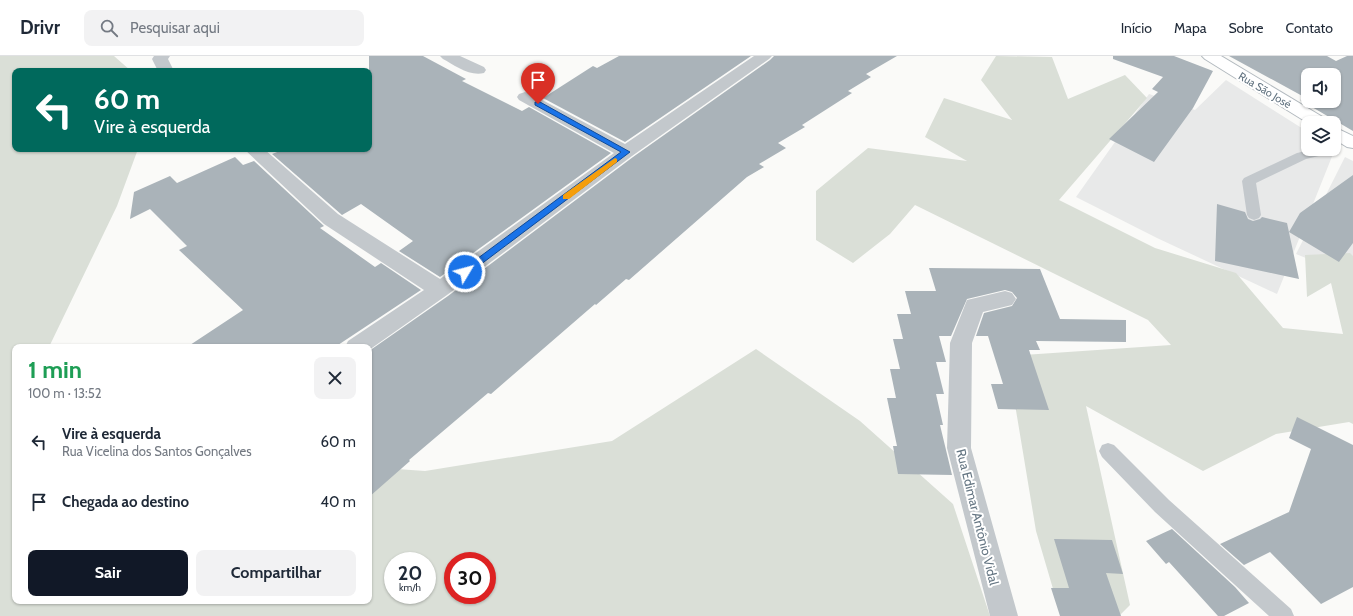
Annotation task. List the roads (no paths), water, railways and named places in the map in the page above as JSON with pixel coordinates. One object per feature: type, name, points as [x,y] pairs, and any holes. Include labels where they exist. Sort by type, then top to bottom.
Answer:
[{"type":"street","points":[[162,56],[160,60],[164,68]]},
{"type":"street","points":[[448,56],[478,70]]},
{"type":"street","points":[[360,344],[440,290],[626,152],[763,56]]},
{"type":"street","name":"Rua São José","points":[[1210,56],[1309,116]]},
{"type":"street","points":[[525,97],[626,152]]},
{"type":"street","points":[[1341,136],[1353,143]]},
{"type":"street","points":[[256,152],[331,219],[440,290]]},
{"type":"street","name":"Rua Edimar Antônio Vidal","points":[[1004,616],[959,448],[961,343],[975,306],[1005,299]]},
{"type":"lane","points":[[1341,146],[1353,143]]},
{"type":"lane","points":[[1254,214],[1249,181],[1302,156]]},
{"type":"lane","points":[[1108,450],[1162,506],[1284,616]]}]
